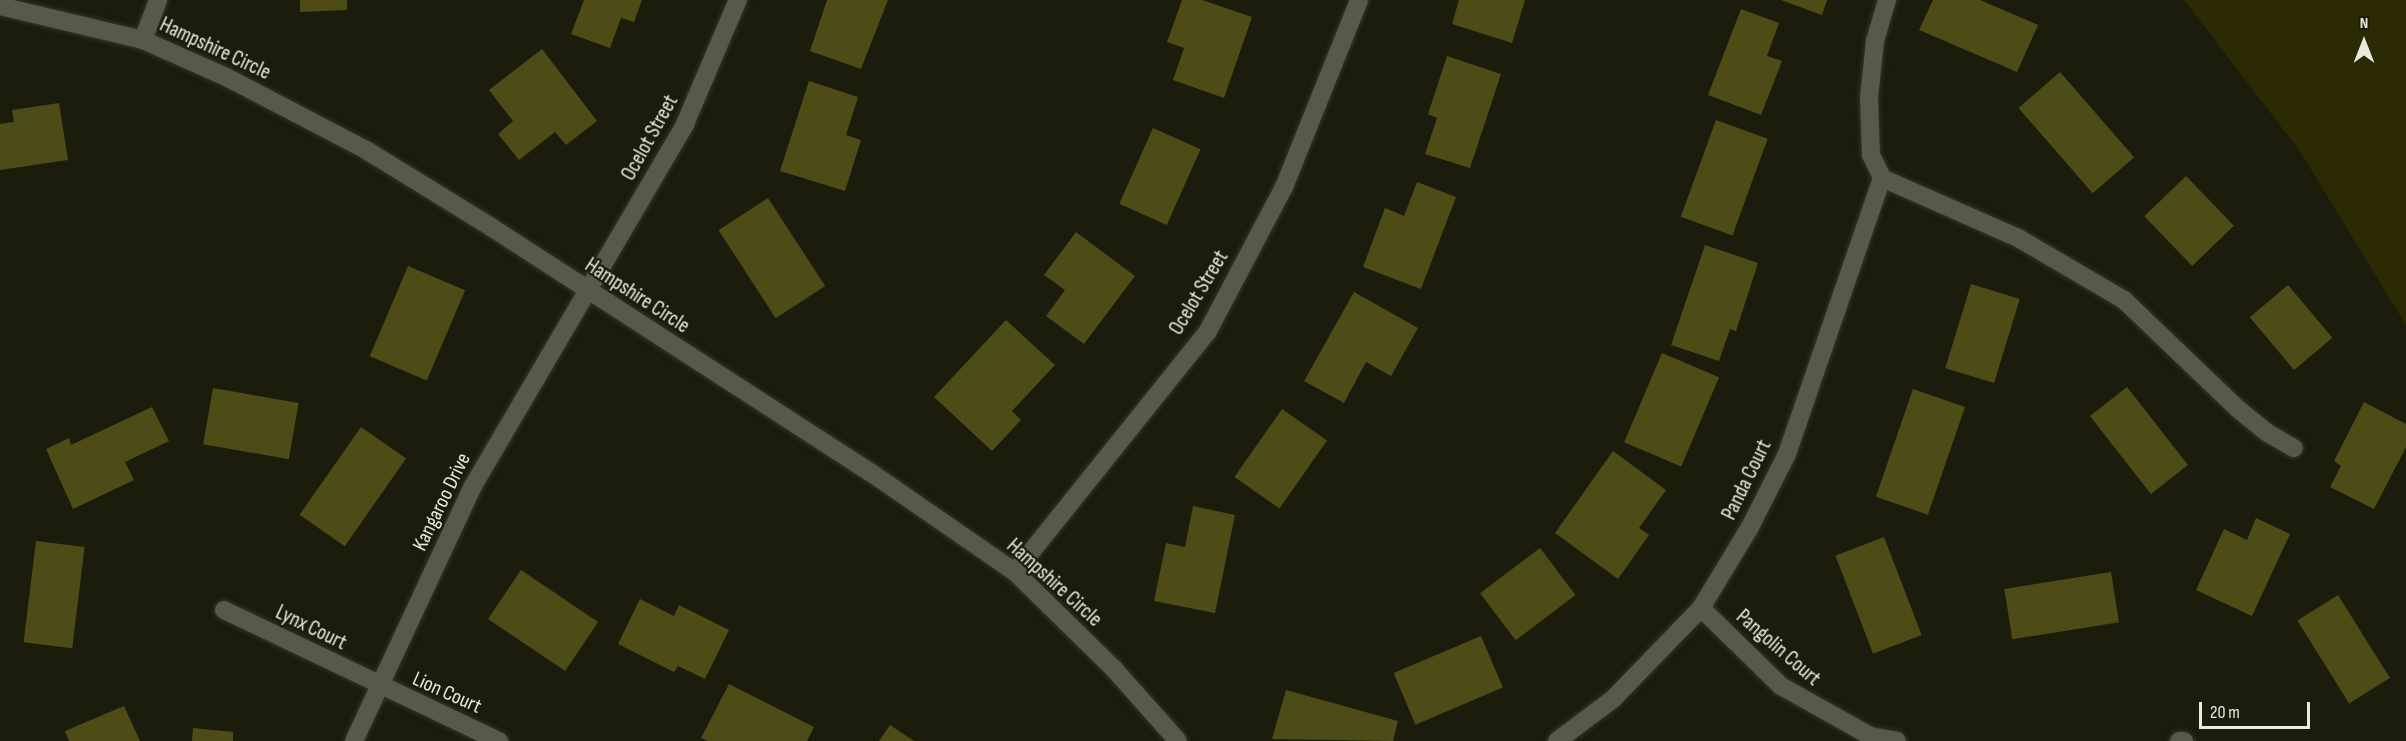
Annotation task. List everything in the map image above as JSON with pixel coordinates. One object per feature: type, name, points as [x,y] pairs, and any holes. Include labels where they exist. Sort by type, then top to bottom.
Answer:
[{"type":"street","points":[[143,40],[158,0]]},
{"type":"street","name":"Ocelot Street","points":[[585,290],[620,239],[685,124],[738,0]]},
{"type":"street","name":"Ocelot Street","points":[[1015,572],[1208,331],[1284,187],[1359,0]]},
{"type":"street","points":[[1887,0],[1875,41],[1869,98],[1871,155],[1882,178],[2020,239],[2124,300],[2238,409],[2266,432],[2294,448]]},
{"type":"street","name":"Hampshire Circle","points":[[0,6],[143,40],[226,77],[366,150],[870,472],[1015,572],[1114,669],[1178,741]]},
{"type":"street","name":"Panda Court","points":[[1557,741],[1612,699],[1701,608],[1750,527],[1787,454],[1882,178]]},
{"type":"street","name":"Kangaroo Drive","points":[[354,741],[377,686],[473,486],[585,290]]},
{"type":"street","name":"Pangolin Court","points":[[1701,608],[1781,686],[1870,736],[1897,741]]},
{"type":"street","name":"Lynx Court","points":[[224,610],[377,686]]},
{"type":"street","name":"Lion Court","points":[[377,686],[499,741]]},
{"type":"street","points":[[2179,741],[2184,741]]},
{"type":"shaded area","points":[[2184,0],[2406,0],[2406,325],[2299,150]]},
{"type":"building","points":[[300,0],[347,0],[347,10],[300,12]]},
{"type":"building","points":[[584,0],[642,0],[634,22],[621,18],[610,48],[571,34]]},
{"type":"building","points":[[827,0],[888,0],[861,69],[810,51]]},
{"type":"building","points":[[1182,0],[1202,0],[1252,17],[1224,98],[1173,80],[1184,48],[1167,42]]},
{"type":"building","points":[[1459,0],[1525,0],[1512,43],[1452,24]]},
{"type":"building","points":[[1781,0],[1827,0],[1822,15]]},
{"type":"building","points":[[1933,0],[1980,0],[2038,25],[2017,72],[1919,30]]},
{"type":"building","points":[[1741,9],[1779,23],[1767,56],[1782,61],[1761,115],[1708,95]]},
{"type":"building","points":[[542,49],[597,121],[566,145],[555,132],[519,160],[498,134],[513,121],[489,90]]},
{"type":"building","points":[[1447,56],[1501,74],[1470,168],[1425,154],[1437,118],[1428,114]]},
{"type":"building","points":[[2060,72],[2134,157],[2093,193],[2018,108]]},
{"type":"building","points":[[809,81],[858,97],[846,135],[861,140],[845,191],[780,171]]},
{"type":"building","points":[[59,103],[68,160],[0,170],[0,124],[14,122],[12,110]]},
{"type":"building","points":[[1716,120],[1768,139],[1732,236],[1681,217]]},
{"type":"building","points":[[1153,128],[1201,149],[1167,225],[1119,204]]},
{"type":"building","points":[[2186,176],[2234,226],[2192,266],[2144,216]]},
{"type":"building","points":[[1417,182],[1456,197],[1421,289],[1363,267],[1385,208],[1404,216]]},
{"type":"building","points":[[768,198],[825,286],[776,318],[719,230]]},
{"type":"building","points":[[1076,232],[1135,276],[1084,344],[1046,316],[1065,290],[1044,275]]},
{"type":"building","points":[[1705,245],[1758,263],[1736,331],[1730,329],[1719,361],[1671,345]]},
{"type":"building","points":[[408,266],[465,290],[427,380],[370,356]]},
{"type":"building","points":[[1971,284],[2020,299],[1994,383],[1945,368]]},
{"type":"building","points":[[2288,285],[2332,338],[2294,370],[2250,317]]},
{"type":"building","points":[[1354,292],[1418,328],[1391,376],[1366,362],[1344,403],[1304,381]]},
{"type":"building","points":[[1006,320],[1055,365],[1012,411],[1021,420],[992,451],[934,397]]},
{"type":"building","points":[[1662,353],[1719,377],[1681,467],[1624,442]]},
{"type":"building","points":[[2127,387],[2188,465],[2151,494],[2090,416]]},
{"type":"building","points":[[213,388],[299,403],[289,459],[203,444]]},
{"type":"building","points":[[1913,389],[1965,407],[1928,515],[1876,497]]},
{"type":"building","points":[[2364,402],[2406,424],[2406,447],[2374,509],[2330,487],[2341,466],[2334,461]]},
{"type":"building","points":[[152,407],[169,441],[125,462],[134,480],[73,509],[46,449],[69,438],[71,445]]},
{"type":"building","points":[[1282,409],[1327,441],[1279,509],[1234,477]]},
{"type":"building","points":[[361,427],[406,459],[345,546],[300,515]]},
{"type":"building","points":[[1613,451],[1666,490],[1639,528],[1649,535],[1618,579],[1555,533]]},
{"type":"building","points":[[1193,506],[1235,515],[1215,613],[1154,601],[1166,543],[1185,547]]},
{"type":"building","points":[[2256,518],[2290,534],[2252,616],[2196,590],[2224,529],[2247,540]]},
{"type":"building","points":[[1884,537],[1922,635],[1873,654],[1835,556]]},
{"type":"building","points":[[36,541],[85,547],[72,648],[24,642]]},
{"type":"building","points":[[1540,548],[1576,595],[1516,640],[1480,593]]},
{"type":"building","points":[[521,570],[598,622],[565,671],[488,619]]},
{"type":"building","points":[[2111,572],[2119,622],[2012,639],[2004,589]]},
{"type":"building","points":[[2338,595],[2390,678],[2349,704],[2297,620]]},
{"type":"building","points":[[640,599],[674,616],[679,605],[729,630],[705,679],[678,666],[674,672],[618,644]]},
{"type":"building","points":[[1481,636],[1503,688],[1415,725],[1394,673]]},
{"type":"building","points":[[729,684],[814,727],[807,741],[708,741],[701,738]]},
{"type":"building","points":[[1286,690],[1398,721],[1393,741],[1272,739]]},
{"type":"building","points":[[124,706],[140,741],[69,741],[65,731]]},
{"type":"building","points":[[890,725],[914,741],[879,741]]},
{"type":"building","points":[[193,728],[233,732],[233,741],[192,741]]}]
